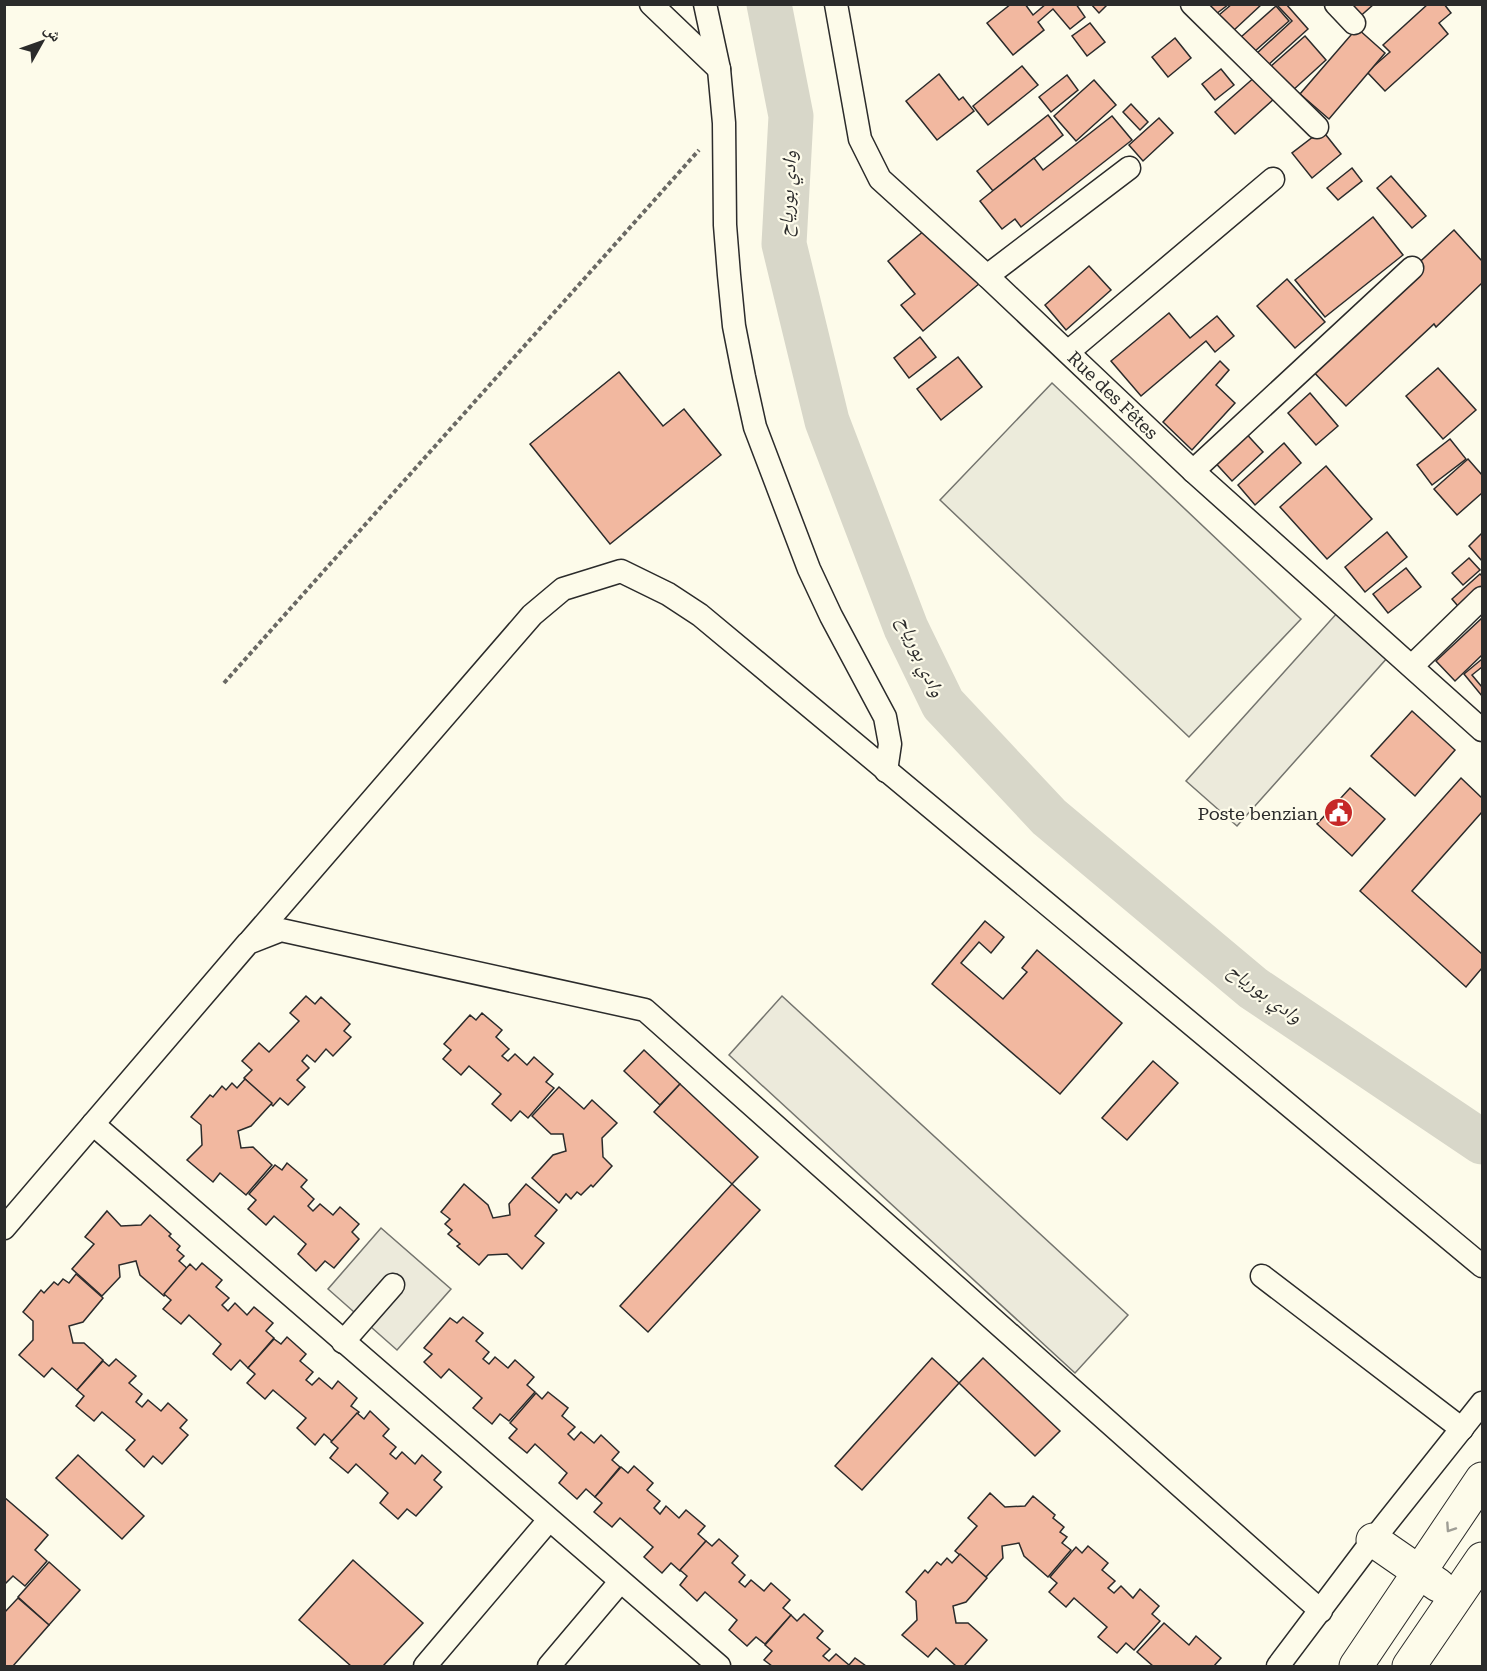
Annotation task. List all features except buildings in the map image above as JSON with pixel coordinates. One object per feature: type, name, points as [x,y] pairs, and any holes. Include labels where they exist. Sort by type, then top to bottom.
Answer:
[{"type":"highway","points":[[1356,1666],[1482,1479]]},
{"type":"highway","points":[[1373,1540],[1457,1598]]},
{"type":"highway","points":[[1409,1666],[1482,1559]]},
{"type":"street","points":[[651,4],[719,69]]},
{"type":"street","points":[[705,4],[719,69],[724,123],[725,225],[734,326],[744,377],[756,427],[809,569],[831,616],[885,717],[890,744],[886,771]]},
{"type":"street","name":"Rue des Fêtes","points":[[836,4],[860,139],[879,179],[987,276],[1192,471],[1482,730]]},
{"type":"street","points":[[1192,4],[1317,127]]},
{"type":"street","points":[[1336,4],[1354,23]]},
{"type":"street","points":[[987,276],[1129,168]]},
{"type":"street","points":[[1068,352],[1273,179]]},
{"type":"street","points":[[1192,471],[1412,268]]},
{"type":"street","points":[[4,1228],[532,615],[563,589],[621,571],[668,594],[700,615],[1482,1266]]},
{"type":"street","points":[[1412,666],[1482,598]]},
{"type":"street","points":[[248,943],[281,930],[645,1010],[1321,1611]]},
{"type":"street","points":[[93,1124],[719,1666]]},
{"type":"street","points":[[1263,1276],[1462,1429]]},
{"type":"street","points":[[343,1342],[393,1284]]},
{"type":"street","points":[[1278,1666],[1373,1540],[1482,1403]]},
{"type":"street","points":[[425,1666],[549,1520]]},
{"type":"street","points":[[549,1666],[620,1582]]},
{"type":"path","points":[[224,683],[724,123]]},
{"type":"shaded area","points":[[1052,383],[1301,619],[1189,737],[940,500]]},
{"type":"shaded area","points":[[1338,612],[1388,657],[1237,826],[1186,781]]},
{"type":"shaded area","points":[[782,996],[1128,1315],[1075,1373],[729,1055]]},
{"type":"shaded area","points":[[381,1228],[451,1289],[397,1350],[328,1289]]},
{"type":"waterway","name":"وادي بورياح","points":[[769,4],[791,116],[784,244],[827,421],[906,628],[943,704],[1049,817],[1253,988],[1482,1142]]},
{"type":"place","name":"Poste benzian","points":[[1339,813]]}]
